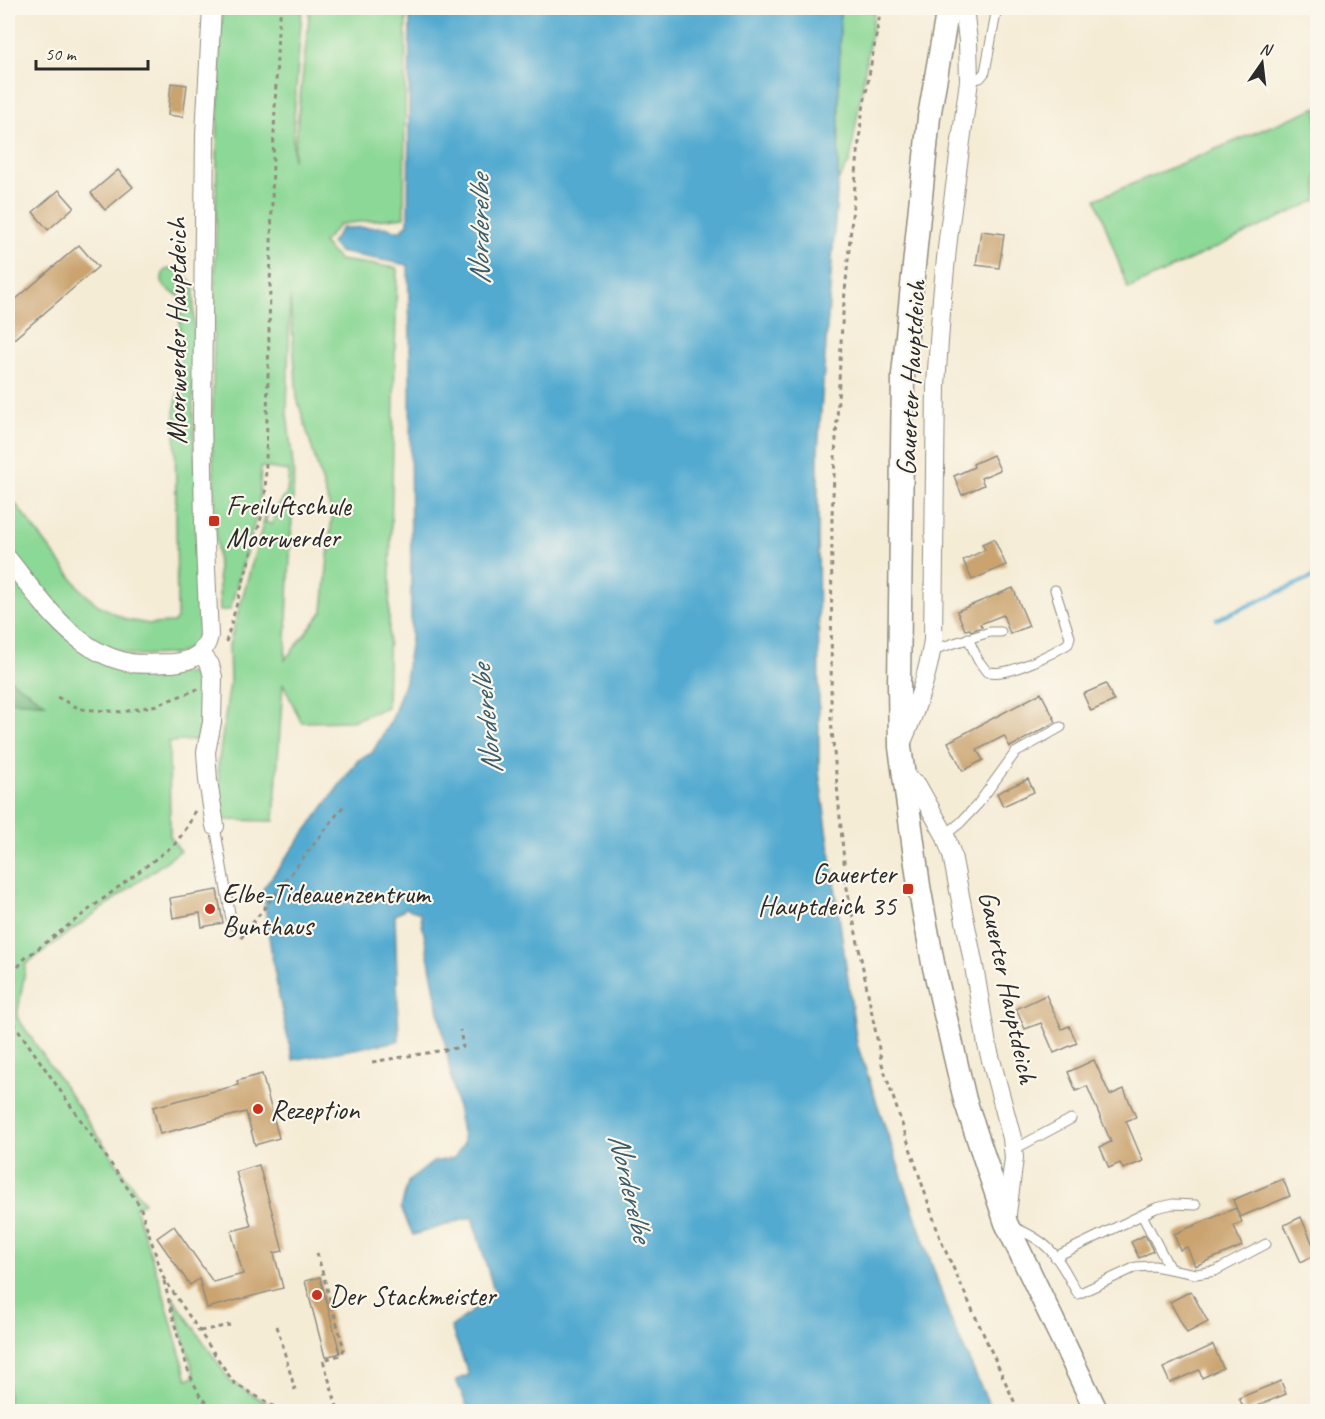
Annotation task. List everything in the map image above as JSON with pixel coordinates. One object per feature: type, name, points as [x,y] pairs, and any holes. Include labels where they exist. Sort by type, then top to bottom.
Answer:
[{"type":"street","name":"Moorwerder Hauptdeich","points":[[212,8],[205,134],[202,403],[209,636],[206,659],[213,684],[212,722],[206,752],[215,826]]},
{"type":"street","name":"Gauerter Hauptdeich","points":[[948,8],[929,117],[903,375],[899,629],[900,747],[903,776],[933,963],[965,1100],[1006,1223],[1097,1412]]},
{"type":"street","name":"Gauerter Hauptdeich","points":[[900,747],[912,720],[930,661],[933,640],[936,386],[948,239],[969,81],[964,8]]},
{"type":"street","points":[[8,558],[62,623],[81,642],[91,648],[113,659],[142,664],[206,659]]},
{"type":"street","name":"Gauerter Hauptdeich","points":[[903,776],[917,785],[945,835],[954,867],[987,1045],[1012,1137],[1014,1158],[1006,1223]]},
{"type":"lane","points":[[969,81],[980,78],[986,72],[998,8]]},
{"type":"lane","points":[[968,638],[978,660],[987,672],[1001,673],[1057,651],[1068,644],[1070,637],[1055,590]]},
{"type":"lane","points":[[932,650],[990,632],[1001,632]]},
{"type":"lane","points":[[945,835],[978,804],[1015,753],[1061,727]]},
{"type":"lane","points":[[215,826],[232,925]]},
{"type":"lane","points":[[1013,1150],[1071,1119]]},
{"type":"lane","points":[[1055,1257],[1156,1208],[1173,1204],[1196,1205]]},
{"type":"lane","points":[[1142,1215],[1170,1269]]},
{"type":"lane","points":[[1006,1223],[1032,1236],[1049,1249],[1078,1294],[1136,1267],[1154,1266],[1196,1274],[1215,1271],[1266,1244]]},
{"type":"path","points":[[206,659],[217,660],[222,653],[265,504],[273,159],[281,8]]},
{"type":"path","points":[[881,8],[860,133],[842,324],[832,515],[831,719],[846,883],[882,1064],[941,1241],[1020,1412]]},
{"type":"path","points":[[57,697],[80,709],[123,712],[157,705],[213,684]]},
{"type":"path","points":[[241,938],[345,804]]},
{"type":"path","points":[[8,982],[23,960],[175,844],[188,826],[196,808]]},
{"type":"path","points":[[8,1015],[140,1206],[163,1277],[189,1372],[201,1398],[220,1412]]},
{"type":"path","points":[[372,1062],[463,1047],[460,1030]]},
{"type":"path","points":[[317,1253],[344,1349],[341,1355],[323,1360],[338,1410]]},
{"type":"path","points":[[163,1277],[234,1383],[283,1412]]},
{"type":"path","points":[[200,1331],[230,1325]]},
{"type":"path","points":[[277,1326],[295,1390]]},
{"type":"green space","points":[[222,8],[302,8],[293,161],[310,8],[406,8],[404,217],[340,224],[323,243],[339,260],[397,268],[387,707],[352,721],[301,722],[283,683],[274,821],[222,820],[218,766],[230,682],[229,645],[267,510],[266,523],[273,524],[274,512],[287,493],[289,471],[261,467],[259,507],[230,609],[220,611],[212,443],[218,96]],"holes":[[[290,296],[297,398],[332,515],[323,611],[285,660],[294,474],[287,413]]]},
{"type":"green space","points":[[840,8],[875,8],[850,161],[838,181]]},
{"type":"green space","points":[[1317,107],[1317,200],[1128,289],[1096,199]]},
{"type":"green space","points":[[170,268],[184,275],[194,286],[193,412],[202,628],[199,640],[178,654],[134,655],[97,644],[60,611],[8,547],[8,494],[82,591],[98,605],[127,620],[149,624],[173,623],[177,619],[175,407],[178,392],[180,392],[180,296],[168,290],[163,284],[164,271]]},
{"type":"green space","points":[[8,568],[66,637],[170,672],[192,674],[206,702],[197,740],[169,742],[170,836],[180,851],[26,964],[17,1017],[144,1203],[135,1207],[163,1292],[187,1379],[195,1377],[172,1296],[231,1382],[280,1411],[8,1411],[8,701],[43,703],[8,678]]},
{"type":"green space","points":[[8,678],[45,703],[8,701]]},
{"type":"water","name":"Norderelbe","points":[[410,8],[840,8],[838,181],[818,451],[819,772],[857,1044],[950,1318],[992,1411],[469,1411],[456,1380],[469,1375],[451,1327],[495,1294],[472,1217],[413,1235],[401,1208],[408,1182],[433,1162],[454,1158],[464,1143],[420,913],[406,908],[395,915],[399,1041],[293,1060],[275,975],[263,889],[358,760],[372,753],[392,719],[405,681],[411,638],[408,265],[339,252],[331,243],[342,228],[384,227],[400,231],[408,224]]},
{"type":"building","points":[[171,83],[187,85],[183,117],[168,115]]},
{"type":"building","points":[[118,170],[133,187],[105,210],[91,193]]},
{"type":"building","points":[[59,190],[74,207],[48,230],[33,212]]},
{"type":"building","points":[[981,231],[1004,234],[999,268],[976,265]]},
{"type":"building","points":[[79,245],[98,267],[8,344],[8,306]]},
{"type":"building","points":[[993,455],[1000,470],[981,478],[984,485],[962,495],[954,476]]},
{"type":"building","points":[[994,539],[1006,565],[972,580],[963,560],[985,550],[982,544]]},
{"type":"building","points":[[1013,588],[1029,626],[1010,634],[1003,615],[980,624],[982,627],[971,631],[970,629],[965,630],[957,611]]},
{"type":"building","points":[[1106,684],[1114,701],[1091,711],[1083,694]]},
{"type":"building","points":[[1041,693],[1056,722],[1010,747],[1004,736],[977,750],[983,760],[963,771],[948,742]]},
{"type":"building","points":[[1028,779],[1034,792],[1003,806],[997,793]]},
{"type":"building","name":"Elbe-Tideauenzentrum Bunthaus","points":[[217,890],[223,923],[202,927],[200,913],[173,918],[170,898]]},
{"type":"building","points":[[1046,995],[1062,1029],[1069,1026],[1077,1043],[1054,1053],[1041,1023],[1025,1029],[1016,1009]]},
{"type":"building","points":[[1094,1060],[1110,1095],[1124,1089],[1136,1117],[1126,1121],[1143,1161],[1123,1169],[1120,1163],[1109,1168],[1100,1147],[1111,1142],[1087,1086],[1076,1091],[1068,1072]]},
{"type":"building","points":[[262,1074],[279,1138],[255,1145],[246,1112],[160,1134],[153,1107],[238,1085],[237,1081]]},
{"type":"building","points":[[259,1165],[283,1251],[274,1253],[283,1288],[207,1308],[199,1279],[190,1285],[157,1238],[174,1226],[213,1282],[243,1274],[231,1231],[251,1226],[236,1172]]},
{"type":"building","points":[[1283,1179],[1290,1196],[1240,1217],[1233,1200]]},
{"type":"building","points":[[1236,1208],[1242,1222],[1234,1226],[1242,1246],[1195,1266],[1187,1247],[1180,1250],[1174,1234]]},
{"type":"building","points":[[1301,1217],[1317,1254],[1301,1262],[1284,1225]]},
{"type":"building","points":[[1145,1235],[1153,1251],[1139,1258],[1131,1242]]},
{"type":"building","points":[[320,1277],[340,1353],[325,1357],[305,1281]]},
{"type":"building","points":[[1191,1291],[1208,1322],[1187,1333],[1170,1302]]},
{"type":"building","points":[[1213,1345],[1223,1368],[1202,1378],[1199,1370],[1170,1383],[1163,1368]]},
{"type":"building","points":[[1281,1381],[1286,1394],[1245,1411],[1239,1398]]},
{"type":"waterway","points":[[1217,619],[1318,575]]},
{"type":"place","name":"Freiluftschule Moorwerder","points":[[214,521]]},
{"type":"place","name":"Gauerter Hauptdeich 35","points":[[908,889]]},
{"type":"place","name":"Elbe-Tideauenzentrum Bunthaus","points":[[210,909]]},
{"type":"place","name":"Rezeption","points":[[258,1109]]},
{"type":"place","name":"Der Stackmeister","points":[[317,1295]]}]
